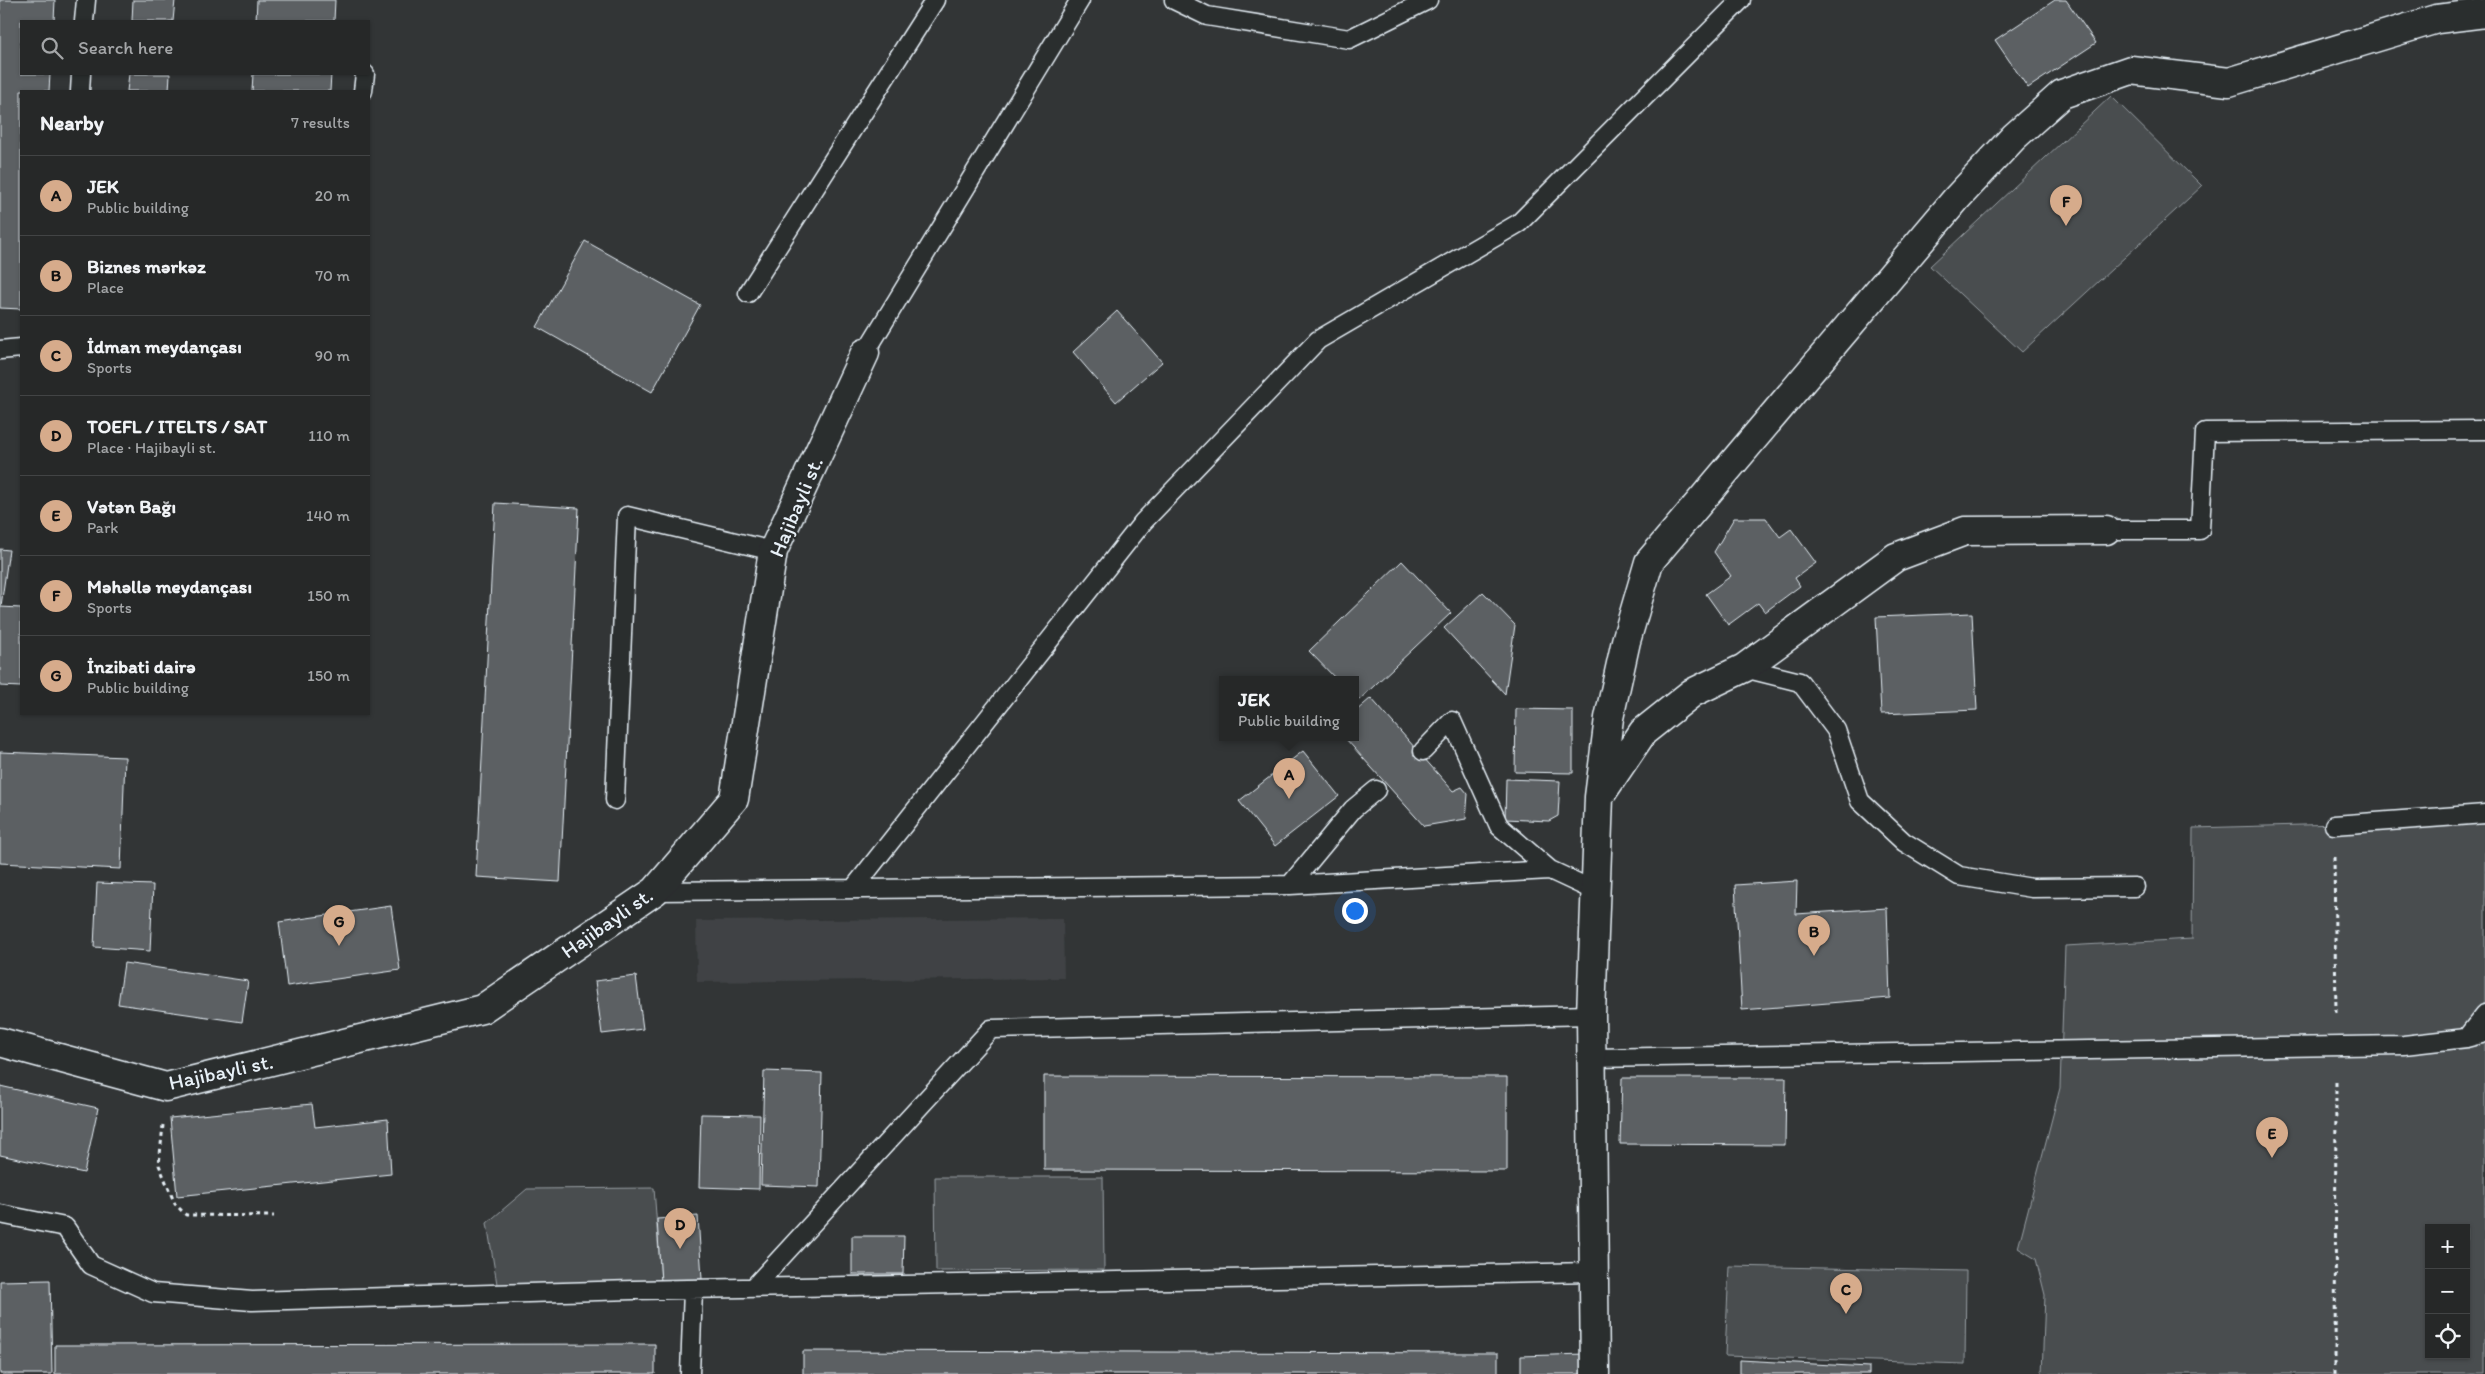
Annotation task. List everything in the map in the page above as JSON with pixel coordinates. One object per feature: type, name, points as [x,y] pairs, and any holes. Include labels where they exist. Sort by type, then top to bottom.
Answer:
[{"type":"street","points":[[1594,1374],[1591,1015],[1598,797],[1609,718],[1626,641],[1649,562],[1957,198],[2014,138],[2062,94],[2131,70],[2230,82],[2437,19],[2485,13]]},
{"type":"street","name":"Hajibayli st.","points":[[0,1042],[166,1088],[482,1009],[655,891],[734,799],[772,551],[865,353]]},
{"type":"street","points":[[1598,797],[1643,732],[1692,693],[1744,668],[1896,558],[1965,531],[2106,530]]},
{"type":"lane","points":[[84,20],[86,0]]},
{"type":"lane","points":[[748,293],[935,0]]},
{"type":"lane","points":[[865,353],[1080,0]]},
{"type":"lane","points":[[1174,0],[1207,16],[1349,39],[1428,0]]},
{"type":"lane","points":[[853,889],[1143,522],[1318,340],[1519,223],[1741,0]]},
{"type":"lane","points":[[80,90],[81,75]]},
{"type":"lane","points":[[363,90],[365,75]]},
{"type":"lane","points":[[0,350],[20,348]]},
{"type":"lane","points":[[2106,530],[2200,530],[2205,432],[2485,430]]},
{"type":"lane","points":[[615,800],[627,516],[772,551]]},
{"type":"lane","points":[[1744,668],[1800,682],[1836,730],[1860,801],[1904,842],[1959,876],[2032,888],[2135,887]]},
{"type":"lane","points":[[1423,751],[1452,721],[1499,826],[1550,870],[1594,891]]},
{"type":"lane","points":[[1290,884],[1353,809],[1376,790]]},
{"type":"lane","points":[[2334,825],[2485,814]]},
{"type":"lane","points":[[655,891],[1290,884],[1550,870]]},
{"type":"lane","points":[[2466,1038],[2485,1014]]},
{"type":"lane","points":[[753,1288],[991,1029],[1591,1015]]},
{"type":"lane","points":[[1591,1058],[2404,1045],[2466,1038],[2485,1033]]},
{"type":"lane","points":[[0,1214],[65,1227],[91,1265],[154,1293],[252,1301],[693,1289],[1592,1272]]},
{"type":"lane","points":[[690,1374],[693,1289]]},
{"type":"path","points":[[2334,825],[2336,1021]]},
{"type":"path","points":[[2335,1374],[2336,1086]]},
{"type":"path","points":[[160,1165],[175,1204],[186,1216],[274,1216]]},
{"type":"shaded area","points":[[2111,96],[2202,186],[2022,352],[1930,266]]},
{"type":"shaded area","points":[[2485,820],[2485,1374],[2042,1374],[2045,1295],[2036,1259],[2018,1248],[2060,1088],[2065,946],[2192,939],[2193,828]]},
{"type":"shaded area","points":[[1063,918],[1064,978],[697,982],[696,921]]},
{"type":"shaded area","points":[[935,1177],[1103,1177],[1104,1270],[936,1271]]},
{"type":"shaded area","points":[[654,1188],[661,1282],[498,1290],[487,1223],[527,1189]]},
{"type":"shaded area","points":[[1729,1266],[1966,1271],[1965,1364],[1725,1356]]},
{"type":"building","points":[[0,0],[55,0],[54,20],[20,20],[20,75],[50,75],[49,90],[20,90],[20,309],[0,308]]},
{"type":"building","points":[[133,0],[175,0],[173,20],[132,20]]},
{"type":"building","points":[[257,0],[335,0],[334,20],[256,20]]},
{"type":"building","points":[[2055,0],[2066,0],[2096,43],[2028,88],[1995,40]]},
{"type":"building","points":[[129,75],[170,75],[169,90],[127,90]]},
{"type":"building","points":[[253,75],[331,75],[330,90],[252,90]]},
{"type":"building","points":[[585,241],[700,305],[652,392],[537,327]]},
{"type":"building","points":[[1117,311],[1162,362],[1116,402],[1073,352]]},
{"type":"building","points":[[495,503],[579,508],[560,882],[476,877]]},
{"type":"building","points":[[1734,518],[1766,518],[1780,537],[1791,529],[1816,563],[1795,578],[1800,586],[1765,612],[1758,603],[1728,625],[1706,594],[1731,576],[1714,552]]},
{"type":"building","points":[[0,549],[9,550],[1,606],[0,606]]},
{"type":"building","points":[[1402,561],[1451,613],[1359,700],[1359,676],[1333,676],[1309,651]]},
{"type":"building","points":[[1483,592],[1515,625],[1505,694],[1444,628]]},
{"type":"building","points":[[0,607],[20,608],[20,687],[0,686]]},
{"type":"building","points":[[1972,613],[1977,710],[1881,714],[1876,617]]},
{"type":"building","points":[[1371,698],[1453,791],[1462,787],[1468,794],[1466,819],[1424,826],[1348,741],[1359,741],[1359,708]]},
{"type":"building","points":[[1516,709],[1573,710],[1573,773],[1515,772]]},
{"type":"building","points":[[1303,751],[1339,796],[1275,846],[1239,801]]},
{"type":"building","points":[[0,752],[125,757],[121,869],[0,863]]},
{"type":"building","points":[[1506,779],[1560,781],[1558,816],[1549,821],[1505,819]]},
{"type":"building","points":[[1797,881],[1796,914],[1887,908],[1890,998],[1742,1010],[1735,885]]},
{"type":"building","points":[[97,883],[153,885],[150,951],[94,947]]},
{"type":"building","points":[[391,906],[400,970],[287,986],[279,922]]},
{"type":"building","points":[[124,963],[248,981],[242,1022],[118,1004]]},
{"type":"building","points":[[636,976],[643,1029],[602,1034],[595,981]]},
{"type":"building","points":[[764,1071],[822,1073],[819,1187],[761,1185]]},
{"type":"building","points":[[1044,1076],[1507,1077],[1507,1171],[1044,1170]]},
{"type":"building","points":[[1622,1078],[1786,1078],[1785,1145],[1620,1144]]},
{"type":"building","points":[[0,1086],[98,1108],[84,1173],[0,1155]]},
{"type":"building","points":[[312,1104],[315,1127],[388,1119],[391,1174],[177,1196],[170,1118]]},
{"type":"building","points":[[701,1114],[760,1115],[759,1189],[699,1187]]},
{"type":"building","points":[[698,1216],[702,1279],[661,1282],[657,1219]]},
{"type":"building","points":[[852,1236],[904,1236],[903,1274],[852,1274]]},
{"type":"building","points":[[50,1280],[52,1374],[0,1374],[0,1281]]},
{"type":"building","points":[[655,1344],[655,1374],[55,1374],[55,1345]]},
{"type":"building","points":[[803,1351],[1498,1353],[1498,1374],[803,1374]]},
{"type":"building","points":[[1585,1354],[1586,1374],[1521,1374],[1521,1356]]},
{"type":"building","points":[[1740,1360],[1869,1367],[1869,1374],[1740,1374]]},
{"type":"place","name":"Məhəllə meydançası","points":[[2066,226]]},
{"type":"place","name":"JEK","points":[[1289,799]]},
{"type":"place","name":"İnzibati dairə","points":[[339,946]]},
{"type":"place","name":"Biznes mərkəz","points":[[1814,956]]},
{"type":"place","name":"Vətən Bağı","points":[[2272,1158]]},
{"type":"place","name":"TOEFL / ITELTS / SAT","points":[[680,1249]]},
{"type":"place","name":"İdman meydançası","points":[[1846,1314]]}]
